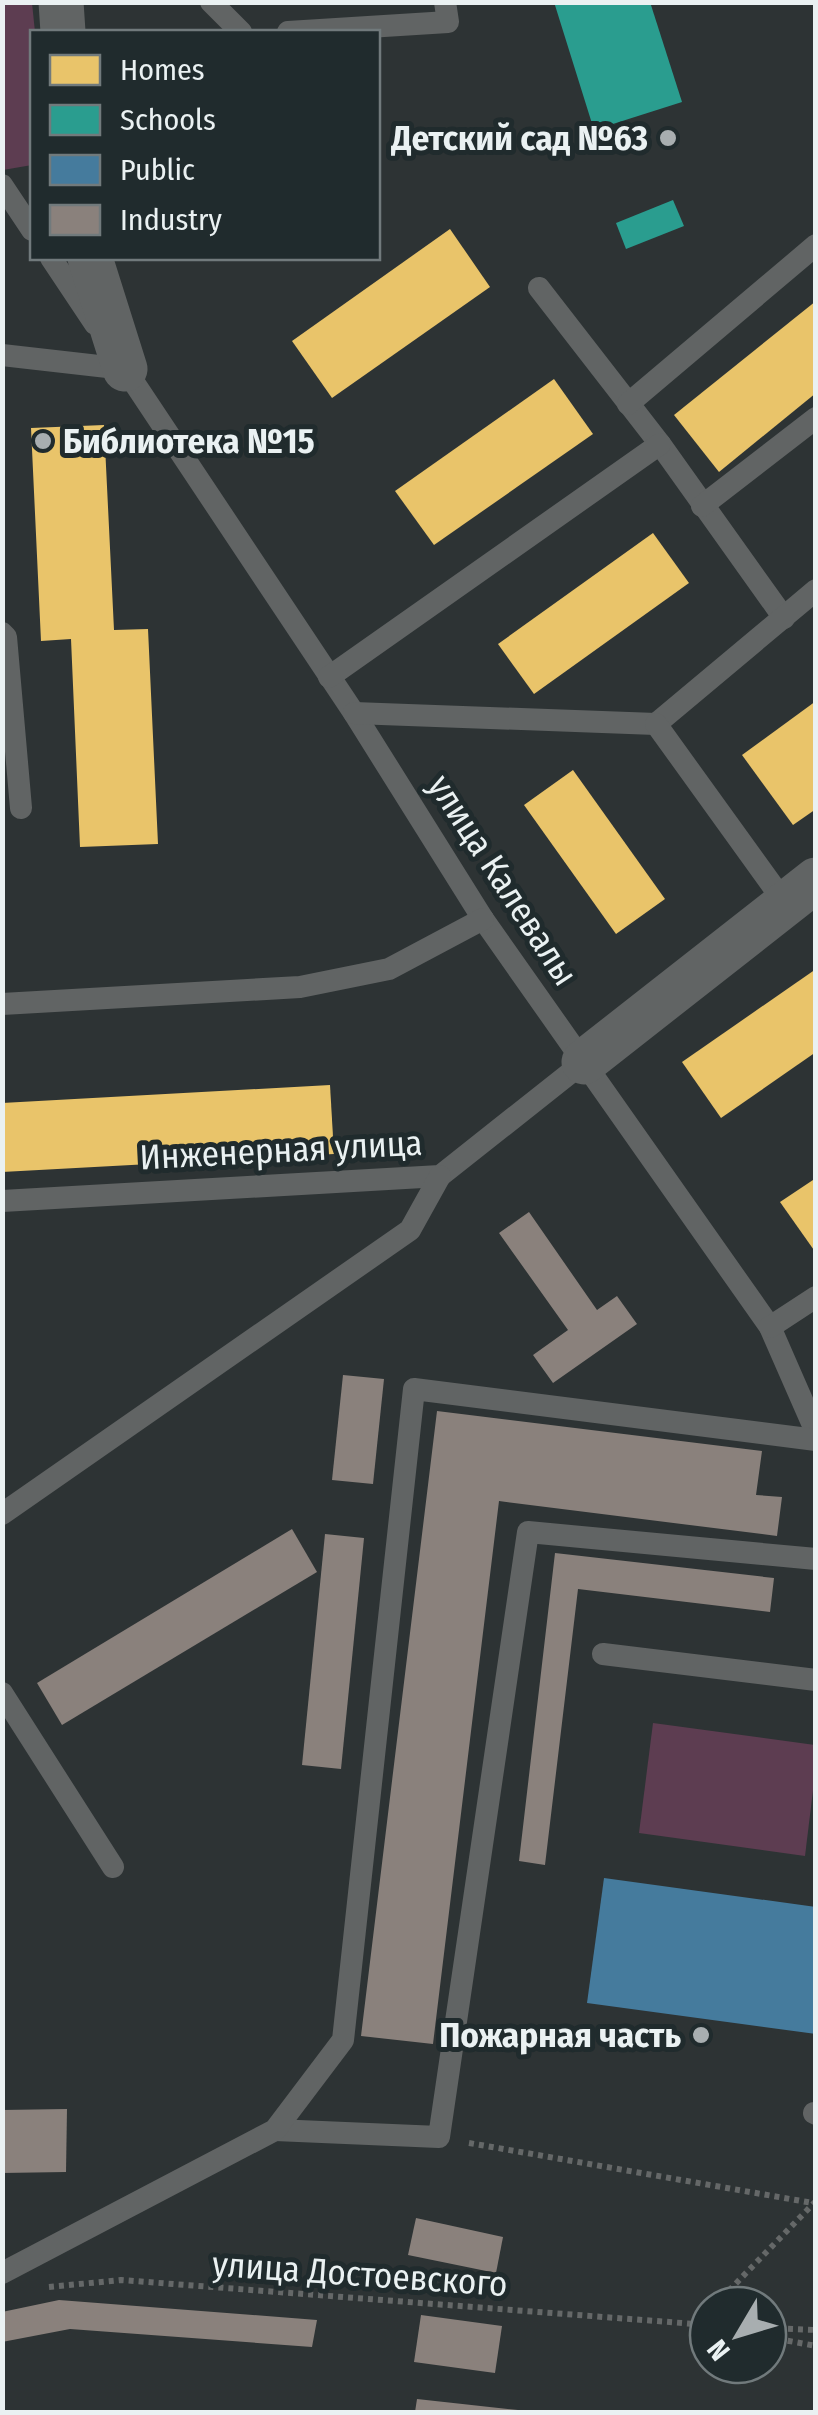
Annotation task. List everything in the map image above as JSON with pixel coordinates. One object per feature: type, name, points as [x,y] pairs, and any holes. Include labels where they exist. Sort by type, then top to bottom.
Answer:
[{"type":"street","points":[[61,2],[63,30]]},
{"type":"street","points":[[91,260],[126,369]]},
{"type":"street","points":[[584,1062],[800,892]]},
{"type":"lane","points":[[212,2],[239,30]]},
{"type":"lane","points":[[320,30],[448,22],[445,2]]},
{"type":"lane","points":[[2,185],[30,227]]},
{"type":"lane","points":[[628,404],[816,245]]},
{"type":"lane","name":"улица Калевалы","points":[[52,260],[354,714],[483,919],[770,1327],[816,1432]]},
{"type":"lane","points":[[539,288],[660,444],[784,618]]},
{"type":"lane","points":[[2,354],[126,369]]},
{"type":"lane","points":[[702,506],[816,418]]},
{"type":"lane","points":[[329,677],[660,444]]},
{"type":"lane","points":[[354,714],[656,724],[816,590]]},
{"type":"lane","points":[[2,632],[6,637],[20,808]]},
{"type":"lane","points":[[656,724],[800,892]]},
{"type":"lane","points":[[2,1004],[300,987],[389,969],[483,919]]},
{"type":"lane","name":"Инженерная улица","points":[[2,1201],[440,1176],[584,1062]]},
{"type":"lane","points":[[2,1514],[410,1230],[440,1176]]},
{"type":"lane","points":[[770,1327],[816,1297]]},
{"type":"lane","points":[[9,2261],[275,2130],[343,2040],[414,1389],[816,1440]]},
{"type":"lane","points":[[275,2130],[439,2137],[528,1532],[816,1558]]},
{"type":"lane","points":[[604,1654],[816,1680]]},
{"type":"lane","points":[[2,1692],[113,1867]]},
{"type":"path","points":[[439,2137],[814,2202]]},
{"type":"path","points":[[734,2285],[814,2202]]},
{"type":"path","name":"улица Достоевского","points":[[42,2287],[121,2280],[688,2324]]},
{"type":"path","points":[[788,2329],[816,2330]]},
{"type":"path","points":[[788,2341],[816,2346]]},
{"type":"shaded area","points":[[3,2],[32,3],[35,30],[30,30],[30,165],[3,170]]},
{"type":"shaded area","points":[[653,1723],[815,1745],[805,1856],[639,1833]]},
{"type":"building: Homes","points":[[450,229],[490,287],[332,398],[292,341]]},
{"type":"building: Homes","points":[[816,301],[816,393],[719,472],[674,415]]},
{"type":"building: Homes","points":[[554,379],[593,434],[434,545],[395,491]]},
{"type":"building: Homes","points":[[104,425],[114,630],[148,629],[158,844],[80,847],[71,639],[41,641],[31,428]]},
{"type":"building: Homes","points":[[653,533],[689,583],[534,694],[498,644]]},
{"type":"building: Homes","points":[[816,701],[816,809],[793,825],[742,755]]},
{"type":"building: Homes","points":[[573,770],[665,899],[616,934],[524,805]]},
{"type":"building: Homes","points":[[816,969],[816,1052],[721,1118],[682,1062]]},
{"type":"building: Homes","points":[[330,1085],[334,1154],[2,1172],[2,1103]]},
{"type":"building: Homes","points":[[816,1178],[816,1253],[780,1202]]},
{"type":"building: Schools","points":[[554,2],[650,2],[682,102],[594,130]]},
{"type":"building: Schools","points":[[673,200],[684,226],[626,249],[616,223]]},
{"type":"building: Public","points":[[604,1878],[816,1907],[816,2034],[587,2003]]},
{"type":"building: Industry","points":[[529,1212],[597,1310],[617,1296],[637,1324],[553,1383],[533,1355],[568,1330],[499,1233]]},
{"type":"building: Industry","points":[[343,1375],[384,1379],[373,1484],[332,1480]]},
{"type":"building: Industry","points":[[437,1411],[762,1451],[756,1495],[782,1497],[777,1536],[499,1501],[433,2044],[361,2036]]},
{"type":"building: Industry","points":[[292,1529],[317,1572],[62,1725],[37,1683]]},
{"type":"building: Industry","points":[[325,1534],[364,1538],[341,1769],[302,1765]]},
{"type":"building: Industry","points":[[555,1553],[774,1578],[770,1612],[578,1589],[545,1865],[519,1861]]},
{"type":"building: Industry","points":[[67,2109],[66,2172],[2,2173],[2,2110]]},
{"type":"building: Industry","points":[[416,2218],[503,2237],[496,2273],[408,2255]]},
{"type":"building: Industry","points":[[59,2300],[317,2320],[312,2347],[70,2329],[2,2342],[2,2312]]},
{"type":"building: Industry","points":[[421,2315],[502,2326],[495,2373],[414,2362]]},
{"type":"building: Industry","points":[[417,2399],[518,2410],[518,2412],[415,2412]]},
{"type":"place","name":"Детский сад №63","points":[[668,138]]},
{"type":"place","name":"Библиотека №15","points":[[43,441]]},
{"type":"place","name":"Пожарная часть","points":[[701,2035]]}]
